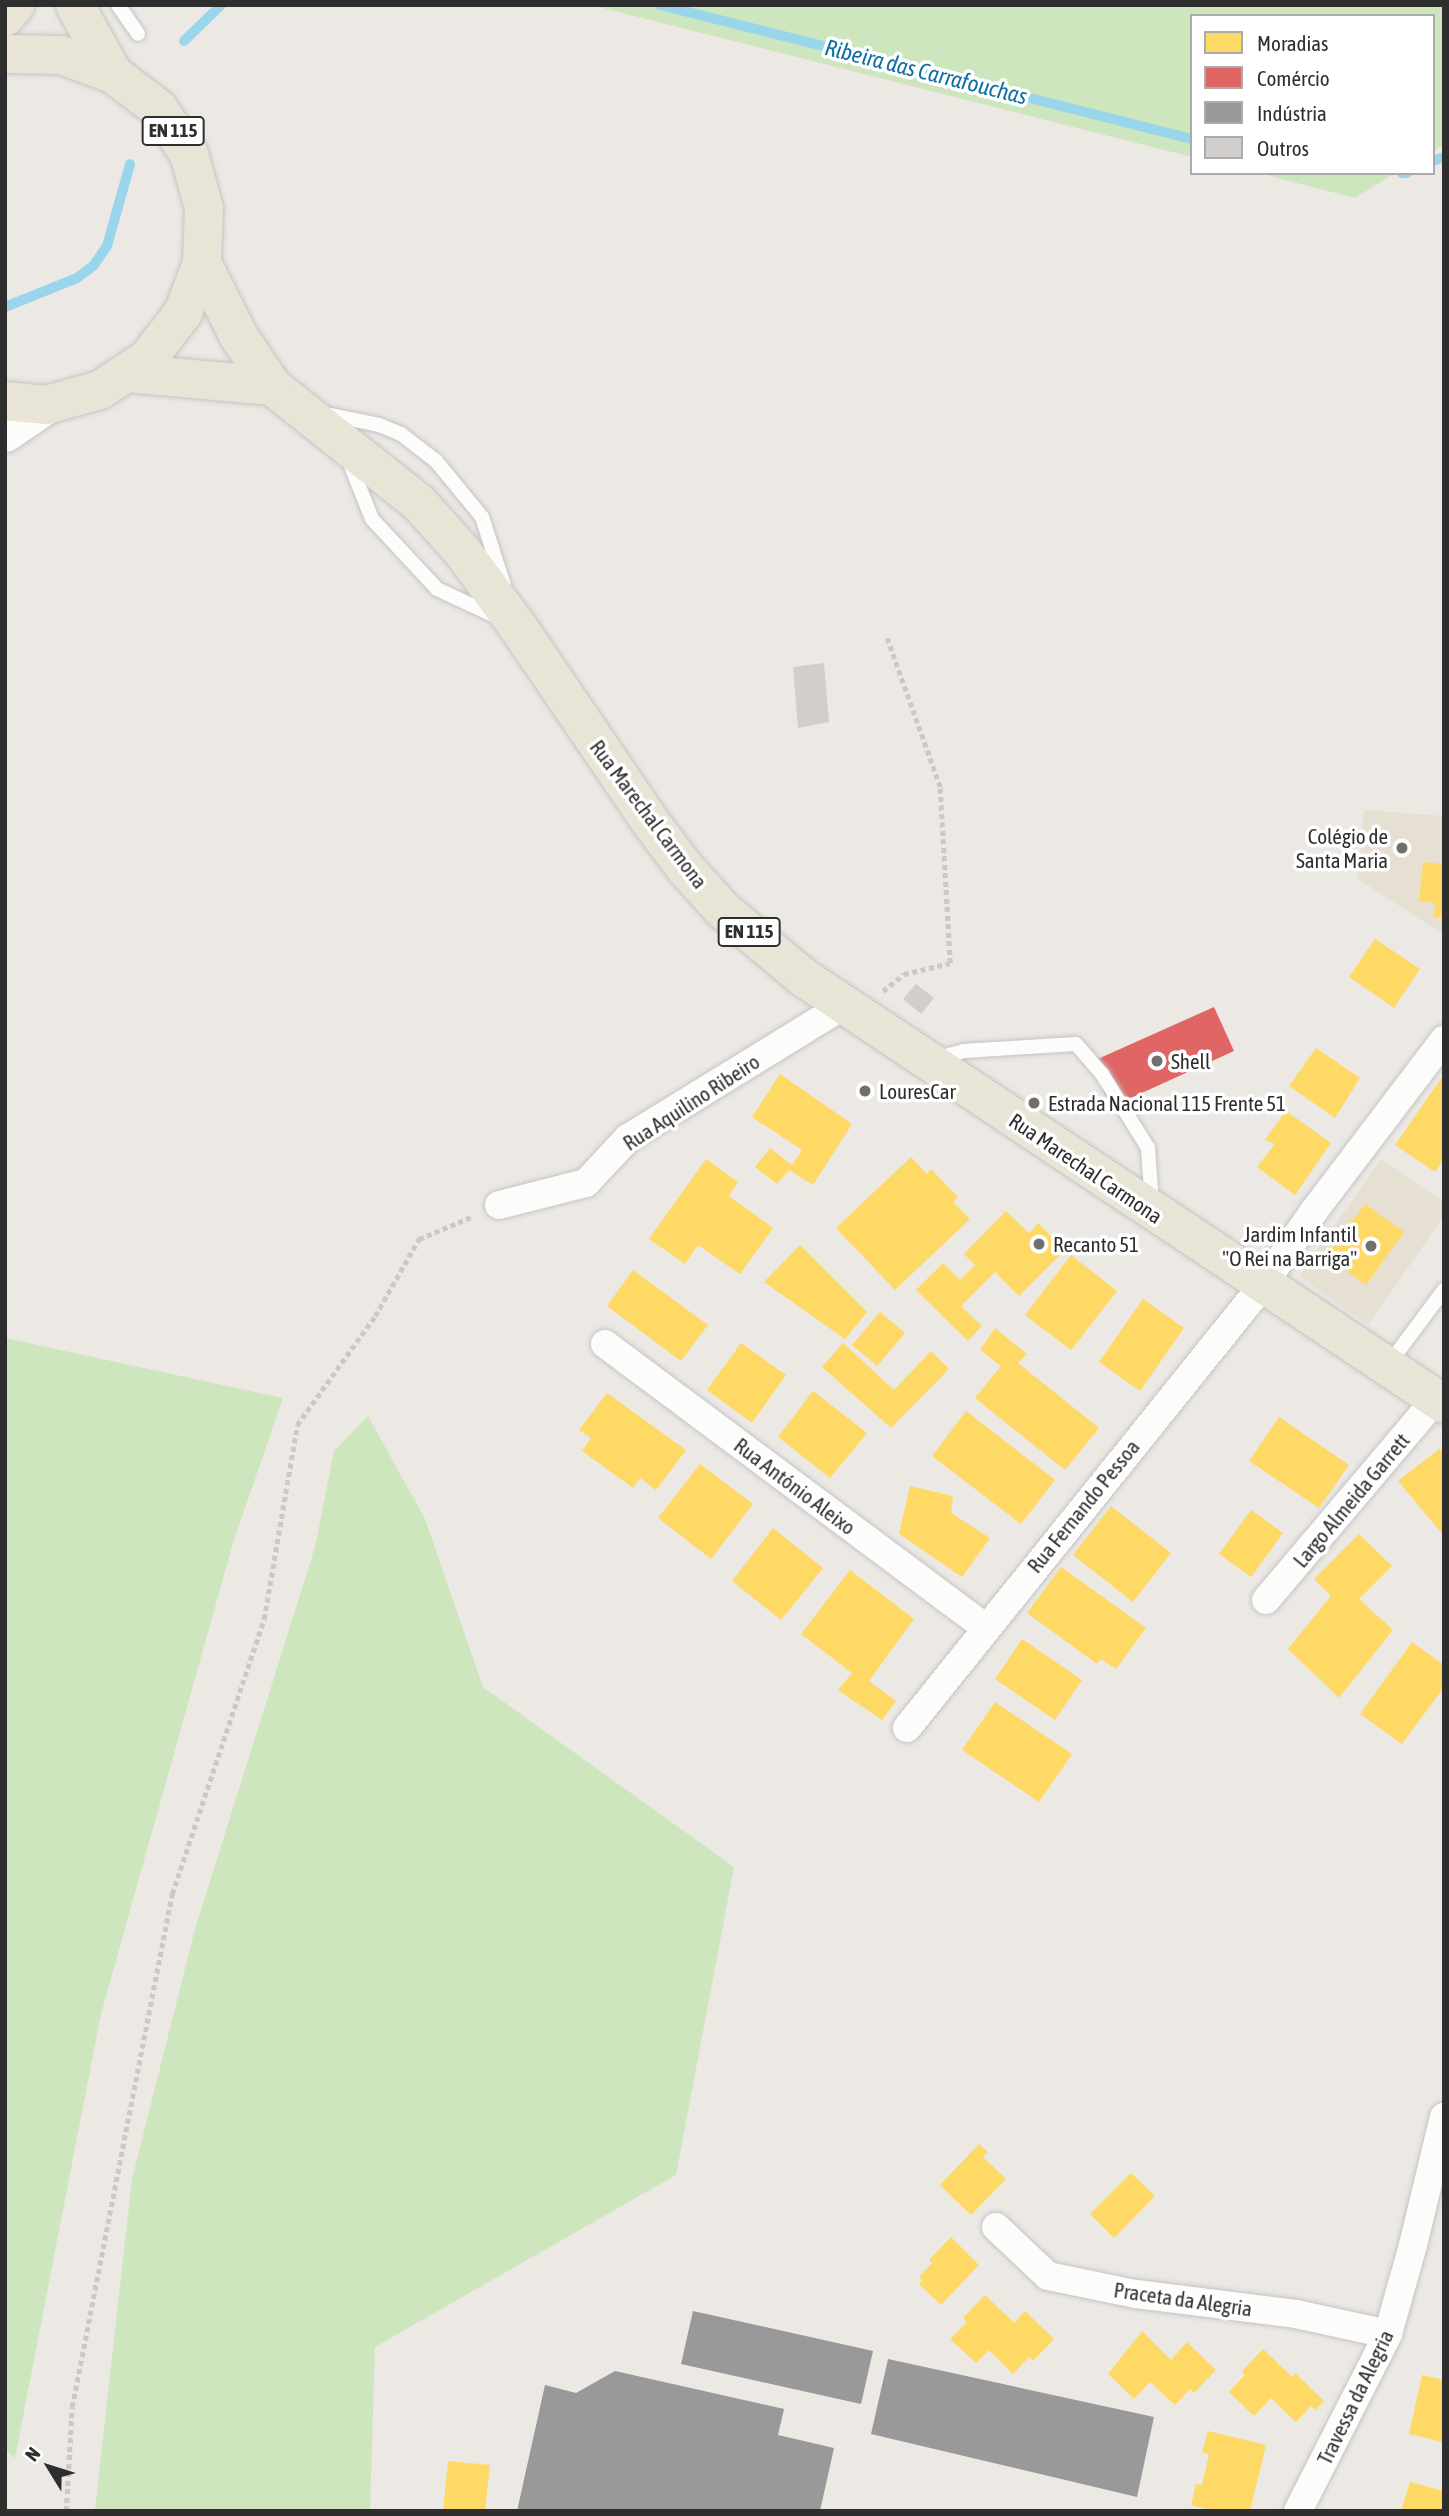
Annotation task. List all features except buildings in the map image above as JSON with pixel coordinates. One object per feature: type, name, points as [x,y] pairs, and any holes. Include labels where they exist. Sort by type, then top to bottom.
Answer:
[{"type":"main road","points":[[5,17],[15,5]]},
{"type":"main road","name":"EN 115","points":[[75,5],[113,74]]},
{"type":"main road","name":"EN 115","points":[[5,54],[61,55],[113,74],[158,108],[189,154],[204,208],[202,263],[183,313],[147,359],[100,390],[46,405],[5,401]]},
{"type":"main road","name":"Rua Marechal Carmona","points":[[202,263],[238,335],[272,386],[419,503],[462,551],[685,868],[723,911],[804,978],[1152,1213],[1440,1402]]},
{"type":"main road","points":[[126,373],[272,386]]},
{"type":"street","points":[[5,433],[46,405]]},
{"type":"street","name":"Rua Aquilino Ribeiro","points":[[499,1205],[586,1183],[628,1138],[850,1009]]},
{"type":"street","name":"Rua Fernando Pessoa","points":[[907,1728],[985,1627],[1262,1286],[1314,1211],[1444,1040]]},
{"type":"street","name":"Rua António Aleixo","points":[[605,1345],[985,1627]]},
{"type":"street","name":"Largo Almeida Garrett","points":[[1266,1600],[1440,1402]]},
{"type":"street","name":"Travessa da Alegria","points":[[1298,2511],[1388,2334],[1444,2117]]},
{"type":"street","name":"Praceta da Alegria","points":[[996,2227],[1048,2276],[1136,2294],[1296,2314],[1388,2334]]},
{"type":"lane","points":[[118,5],[138,34]]},
{"type":"lane","points":[[305,410],[379,425],[401,434],[436,461],[482,517],[518,627]]},
{"type":"lane","points":[[926,1061],[963,1051],[1076,1044],[1102,1074],[1148,1148],[1152,1213]]},
{"type":"lane","points":[[1386,1367],[1444,1290]]},
{"type":"path","points":[[850,1009],[904,974],[950,963],[940,787],[886,635]]},
{"type":"path","points":[[66,2511],[72,2407],[172,1894],[264,1619],[297,1425],[375,1315],[419,1239],[499,1205]]},
{"type":"shaded area","name":"Colégio de Santa Maria","points":[[1364,810],[1444,816],[1444,935],[1358,879]]},
{"type":"shaded area","name":"Jardim Infantil \"O Rei na Barriga\"","points":[[1381,1159],[1444,1202],[1444,1216],[1368,1325],[1299,1276]]},
{"type":"green space","points":[[591,5],[1444,5],[1444,145],[1435,150],[1435,14],[1190,14],[1190,156]]},
{"type":"green space","points":[[1266,175],[1392,175],[1355,198]]},
{"type":"green space","points":[[5,1338],[283,1398],[233,1543],[101,2014],[15,2458],[5,2449]]},
{"type":"green space","points":[[368,1416],[425,1519],[483,1687],[734,1867],[676,2175],[375,2347],[370,2511],[97,2511],[132,2179],[195,1929],[315,1547],[334,1451]]},
{"type":"waterway","points":[[184,41],[221,5]]},
{"type":"waterway","name":"Ribeira das Carrafouchas","points":[[660,5],[1190,138]]},
{"type":"waterway","name":"Ribeira das Carrafouchas","points":[[1435,160],[1444,157]]},
{"type":"waterway","points":[[5,307],[77,278],[94,265],[107,246],[130,164]]},
{"type":"place","name":"Colégio de Santa Maria","points":[[1402,848]]},
{"type":"place","name":"Shell","points":[[1157,1061]]},
{"type":"place","name":"LouresCar","points":[[865,1091]]},
{"type":"place","name":"Estrada Nacional 115 Frente 51","points":[[1034,1103]]},
{"type":"place","name":"Recanto 51","points":[[1039,1244]]},
{"type":"place","name":"Jardim Infantil \"O Rei na Barriga\"","points":[[1371,1246]]}]
